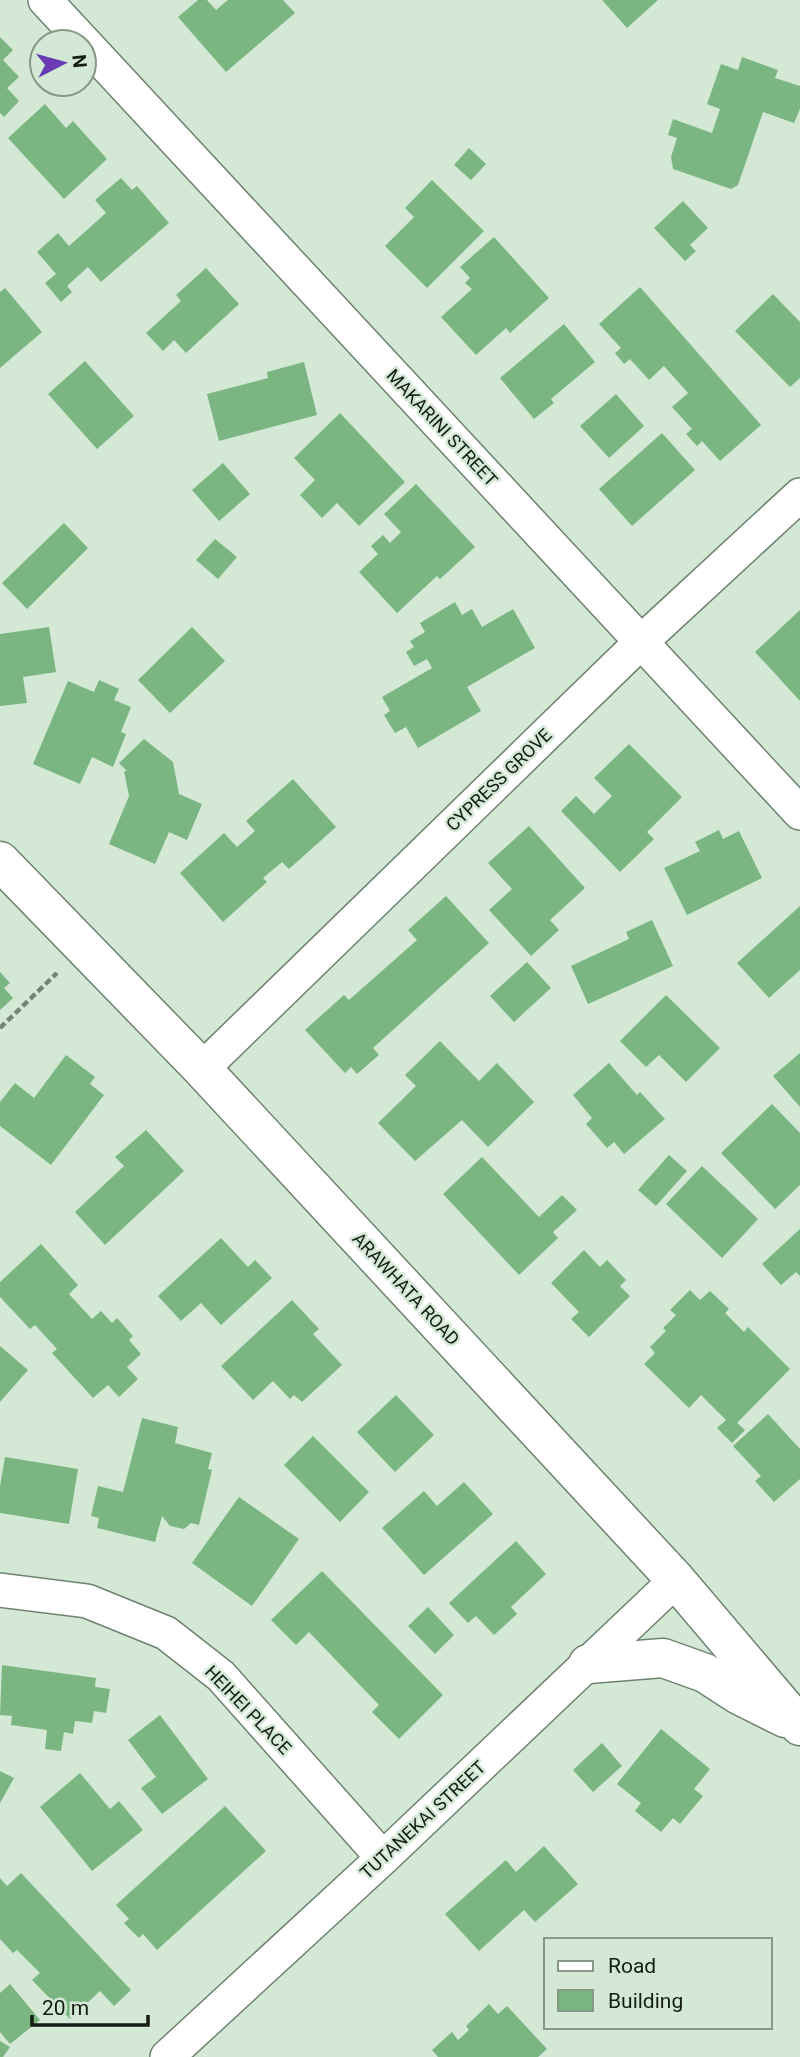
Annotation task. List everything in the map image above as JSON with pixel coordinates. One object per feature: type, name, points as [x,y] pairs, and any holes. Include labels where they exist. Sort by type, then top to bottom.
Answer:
[{"type":"main road","name":"ARAWHATA ROAD","points":[[0,861],[202,1069],[676,1580],[799,1726]]},
{"type":"main road","points":[[588,1664],[663,1657],[705,1673],[739,1695],[799,1726]]},
{"type":"street","name":"MAKARINI STREET","points":[[45,0],[71,28]]},
{"type":"street","name":"MAKARINI STREET","points":[[98,57],[800,813]]},
{"type":"street","name":"CYPRESS GROVE","points":[[202,1069],[640,642],[800,495]]},
{"type":"street","name":"TUTANEKAI STREET","points":[[167,2057],[383,1858],[676,1580]]},
{"type":"street","name":"HEIHEI PLACE","points":[[0,1590],[88,1601],[166,1633],[221,1676],[383,1858]]},
{"type":"path","points":[[0,1028],[82,948]]},
{"type":"building","points":[[198,0],[207,0],[216,10],[228,0],[283,0],[295,13],[226,72],[178,17]]},
{"type":"building","points":[[602,0],[658,0],[627,28]]},
{"type":"building","points":[[0,37],[13,50],[3,60],[19,77],[7,88],[19,101],[4,117],[0,113]]},
{"type":"building","points":[[742,57],[778,70],[775,78],[800,86],[800,109],[794,123],[763,112],[738,185],[731,189],[673,169],[671,157],[677,138],[668,135],[673,119],[712,133],[720,109],[707,104],[721,64],[738,70]]},
{"type":"building","points":[[45,104],[66,128],[73,121],[107,159],[64,199],[8,138]]},
{"type":"building","points":[[469,148],[486,164],[471,180],[454,165]]},
{"type":"building","points":[[121,178],[132,190],[137,186],[169,223],[101,282],[88,267],[67,286],[72,292],[61,302],[45,283],[56,274],[37,252],[58,233],[69,246],[106,213],[95,200]]},
{"type":"building","points":[[432,180],[484,231],[427,288],[385,246],[414,217],[405,208]]},
{"type":"building","points":[[683,201],[708,228],[690,245],[696,251],[685,261],[654,228]]},
{"type":"building","points":[[494,237],[549,298],[510,333],[506,328],[476,355],[441,317],[472,289],[465,283],[470,278],[460,267]]},
{"type":"building","points":[[206,268],[239,304],[186,353],[174,340],[163,351],[146,333],[181,301],[176,295]]},
{"type":"building","points":[[640,287],[761,425],[720,461],[702,441],[697,446],[686,434],[692,429],[672,407],[688,393],[664,366],[649,380],[630,359],[624,364],[615,353],[621,348],[599,324]]},
{"type":"building","points":[[5,288],[42,332],[0,368],[0,292]]},
{"type":"building","points":[[773,294],[800,322],[800,378],[790,387],[735,331]]},
{"type":"building","points":[[564,324],[595,362],[551,399],[554,403],[534,419],[500,378]]},
{"type":"building","points":[[85,361],[134,416],[97,449],[48,394]]},
{"type":"building","points":[[304,362],[317,415],[219,441],[207,394],[268,378],[267,372]]},
{"type":"building","points":[[616,394],[644,426],[609,458],[580,426]]},
{"type":"building","points":[[340,413],[405,482],[359,526],[337,503],[322,518],[300,495],[315,480],[294,458]]},
{"type":"building","points":[[662,433],[695,470],[632,526],[599,489]]},
{"type":"building","points":[[223,463],[250,494],[219,521],[192,490]]},
{"type":"building","points":[[416,484],[475,547],[440,579],[437,576],[397,613],[359,572],[378,554],[371,546],[383,535],[390,543],[401,532],[384,514]]},
{"type":"building","points":[[64,523],[88,548],[27,609],[2,583]]},
{"type":"building","points":[[215,539],[237,557],[218,579],[196,560]]},
{"type":"building","points":[[455,602],[462,615],[472,609],[482,627],[513,609],[535,648],[467,687],[481,711],[418,748],[406,727],[395,733],[384,715],[390,711],[382,697],[432,668],[427,659],[414,666],[406,652],[414,647],[410,641],[425,632],[420,623]]},
{"type":"building","points":[[800,610],[800,701],[755,652]]},
{"type":"building","points":[[49,627],[56,672],[23,677],[27,703],[0,706],[0,634]]},
{"type":"building","points":[[192,627],[225,661],[170,713],[138,680]]},
{"type":"building","points":[[99,680],[119,689],[114,700],[131,707],[121,732],[126,734],[113,767],[92,757],[80,784],[33,764],[68,681],[94,692]]},
{"type":"building","points":[[144,739],[173,762],[179,794],[202,804],[187,840],[169,832],[155,864],[109,844],[129,796],[124,771],[127,771],[119,763]]},
{"type":"building","points":[[629,744],[682,797],[647,832],[654,839],[620,872],[561,811],[576,796],[594,814],[612,796],[594,778]]},
{"type":"building","points":[[293,779],[336,827],[289,869],[282,862],[263,878],[267,882],[223,922],[180,873],[224,833],[237,847],[255,831],[246,821]]},
{"type":"building","points":[[529,826],[585,888],[550,920],[559,930],[531,956],[489,910],[512,889],[488,863]]},
{"type":"building","points":[[719,830],[723,839],[739,831],[762,878],[687,915],[664,868],[700,851],[695,842]]},
{"type":"building","points":[[446,896],[489,943],[373,1048],[379,1055],[357,1074],[351,1067],[345,1073],[305,1030],[344,995],[349,1000],[417,940],[408,930]]},
{"type":"building","points":[[800,906],[800,970],[769,998],[737,963]]},
{"type":"building","points":[[652,920],[673,966],[588,1004],[571,966],[629,939],[626,932]]},
{"type":"building","points":[[527,962],[551,988],[514,1022],[490,996]]},
{"type":"building","points":[[0,972],[10,983],[4,988],[13,998],[0,1010]]},
{"type":"building","points":[[666,995],[720,1048],[686,1082],[659,1055],[646,1067],[620,1041]]},
{"type":"building","points":[[440,1041],[479,1081],[497,1063],[534,1102],[488,1147],[462,1120],[415,1161],[378,1123],[416,1086],[405,1075]]},
{"type":"building","points":[[800,1053],[800,1107],[773,1076]]},
{"type":"building","points":[[66,1055],[95,1077],[90,1084],[104,1095],[51,1165],[0,1126],[0,1102],[15,1083],[34,1098]]},
{"type":"building","points":[[609,1063],[637,1095],[640,1092],[665,1119],[624,1154],[614,1142],[607,1148],[586,1124],[592,1118],[573,1095]]},
{"type":"building","points":[[772,1104],[800,1133],[800,1185],[775,1209],[721,1153]]},
{"type":"building","points":[[146,1130],[184,1171],[105,1245],[75,1212],[124,1166],[115,1157]]},
{"type":"building","points":[[669,1155],[687,1171],[656,1206],[638,1190]]},
{"type":"building","points":[[482,1157],[539,1217],[562,1195],[577,1210],[553,1232],[558,1238],[519,1275],[443,1194]]},
{"type":"building","points":[[702,1166],[758,1219],[722,1258],[666,1204]]},
{"type":"building","points":[[800,1229],[800,1276],[796,1272],[781,1285],[762,1264]]},
{"type":"building","points":[[221,1238],[248,1267],[255,1260],[272,1278],[221,1325],[201,1303],[181,1321],[158,1296]]},
{"type":"building","points":[[41,1244],[78,1285],[69,1294],[92,1319],[101,1311],[112,1323],[117,1318],[133,1336],[129,1340],[141,1354],[127,1367],[138,1379],[119,1397],[108,1385],[93,1398],[52,1353],[57,1349],[35,1325],[30,1329],[0,1297],[0,1282]]},
{"type":"building","points":[[584,1250],[600,1267],[607,1260],[626,1280],[620,1286],[630,1296],[589,1337],[571,1319],[579,1312],[551,1283]]},
{"type":"building","points":[[690,1290],[700,1300],[710,1291],[729,1309],[725,1313],[744,1332],[748,1327],[790,1369],[737,1423],[745,1430],[732,1443],[717,1428],[726,1420],[701,1395],[689,1408],[644,1364],[655,1353],[650,1347],[666,1331],[663,1328],[676,1315],[670,1310]]},
{"type":"building","points":[[292,1300],[319,1329],[313,1334],[342,1365],[302,1402],[294,1395],[290,1399],[273,1381],[253,1400],[221,1366]]},
{"type":"building","points":[[0,1346],[28,1370],[0,1402]]},
{"type":"building","points":[[396,1395],[434,1435],[395,1472],[357,1432]]},
{"type":"building","points":[[768,1414],[800,1449],[800,1479],[774,1502],[755,1481],[761,1476],[733,1446]]},
{"type":"building","points":[[142,1418],[178,1427],[175,1443],[212,1453],[208,1469],[212,1470],[199,1525],[191,1523],[184,1529],[170,1526],[162,1516],[155,1542],[97,1528],[99,1518],[91,1516],[98,1486],[123,1492]]},
{"type":"building","points":[[313,1436],[369,1492],[340,1522],[284,1465]]},
{"type":"building","points":[[5,1457],[78,1469],[69,1524],[0,1513],[0,1486]]},
{"type":"building","points":[[464,1482],[493,1514],[424,1575],[382,1528],[424,1491],[437,1506]]},
{"type":"building","points":[[239,1497],[299,1539],[252,1606],[192,1563]]},
{"type":"building","points":[[516,1541],[546,1574],[511,1607],[517,1614],[494,1635],[476,1616],[468,1623],[449,1603]]},
{"type":"building","points":[[322,1571],[443,1695],[399,1739],[372,1712],[379,1705],[309,1632],[296,1645],[271,1620]]},
{"type":"building","points":[[428,1607],[454,1635],[435,1654],[408,1626]]},
{"type":"building","points":[[2,1665],[96,1678],[95,1687],[110,1689],[106,1713],[94,1711],[92,1723],[75,1721],[73,1734],[64,1732],[61,1751],[45,1749],[47,1730],[11,1725],[12,1716],[0,1715]]},
{"type":"building","points":[[160,1715],[208,1779],[162,1814],[141,1788],[156,1777],[128,1740]]},
{"type":"building","points":[[661,1729],[710,1769],[694,1789],[703,1796],[680,1824],[673,1818],[661,1832],[635,1811],[641,1803],[617,1784]]},
{"type":"building","points":[[602,1743],[622,1766],[593,1792],[573,1770]]},
{"type":"building","points":[[0,1771],[14,1778],[0,1803]]},
{"type":"building","points":[[80,1773],[110,1809],[119,1801],[143,1830],[92,1871],[40,1807]]},
{"type":"building","points":[[225,1806],[266,1851],[157,1950],[143,1934],[139,1938],[124,1923],[129,1919],[116,1905]]},
{"type":"building","points":[[544,1846],[578,1884],[535,1922],[524,1910],[479,1951],[445,1914],[506,1860],[516,1872]]},
{"type":"building","points":[[21,1873],[131,1990],[114,2006],[100,1991],[70,2019],[32,1980],[40,1973],[17,1950],[13,1953],[0,1939],[0,1878],[7,1886]]},
{"type":"building","points":[[10,1984],[40,2020],[10,2044],[0,2032],[0,1993]]},
{"type":"building","points":[[489,2004],[498,2014],[507,2006],[547,2049],[538,2057],[438,2057],[432,2050],[452,2032],[458,2040],[469,2030],[466,2026]]},
{"type":"building","points":[[0,2041],[10,2047],[3,2057],[0,2057]]}]
